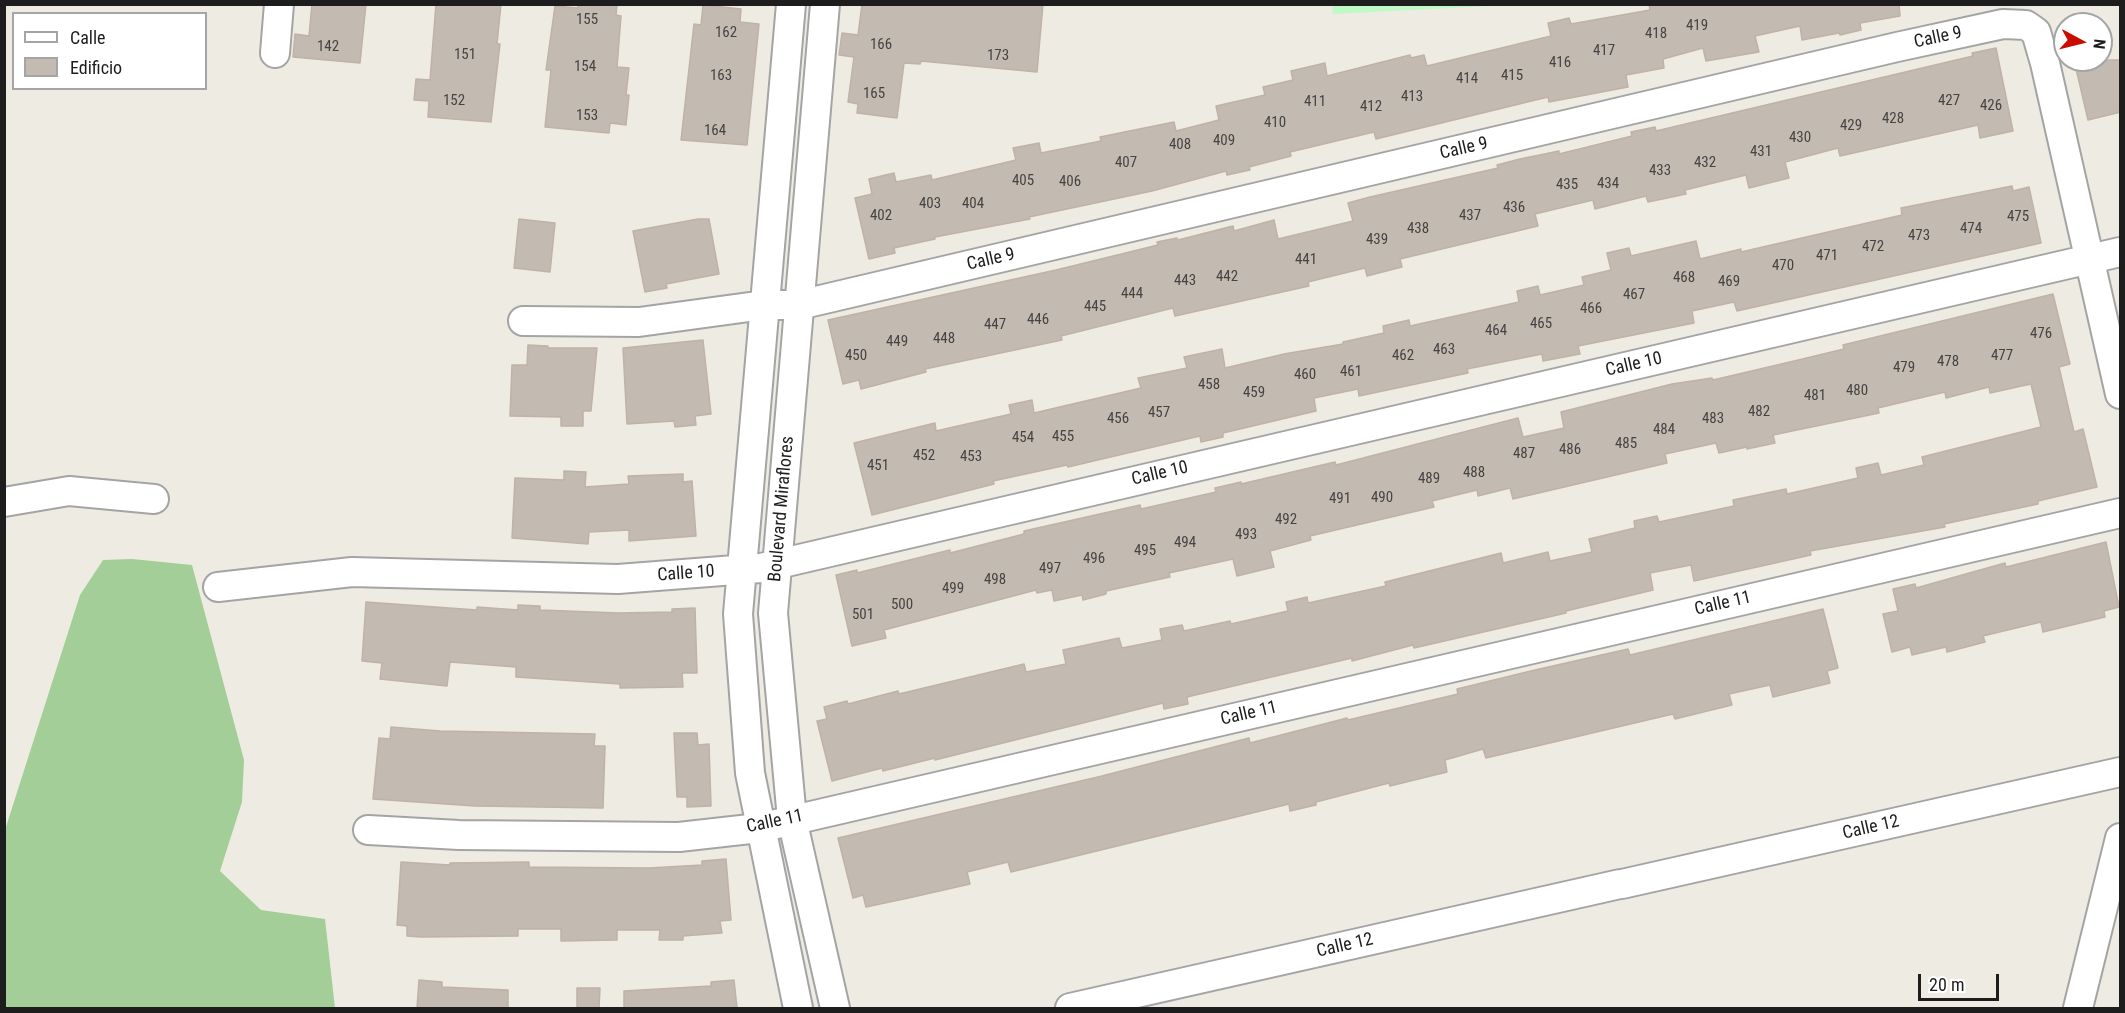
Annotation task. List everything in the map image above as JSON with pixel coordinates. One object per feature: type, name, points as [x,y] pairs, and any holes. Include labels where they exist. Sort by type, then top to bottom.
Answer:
[{"type":"street","points":[[274,53],[279,4]]},
{"type":"street","name":"Boulevard Miraflores","points":[[791,4],[740,570],[738,614],[750,773],[759,828],[798,1008]]},
{"type":"street","name":"Boulevard Miraflores","points":[[825,4],[773,612],[792,819],[835,1008]]},
{"type":"street","name":"Calle 9","points":[[523,321],[639,322],[764,305],[799,305],[2003,24],[2026,25],[2036,32],[2121,394]]},
{"type":"street","name":"Calle 10","points":[[218,587],[352,572],[618,579],[740,570],[2121,252]]},
{"type":"street","points":[[4,502],[69,491],[154,499]]},
{"type":"street","name":"Calle 11","points":[[369,830],[459,835],[679,837],[759,828],[2121,513]]},
{"type":"street","name":"Calle 12","points":[[1070,1008],[2121,772]]},
{"type":"street","points":[[2078,1008],[2121,838]]},
{"type":"green space","points":[[1333,4],[1490,4],[1491,6],[1332,14]]},
{"type":"green space","points":[[132,559],[192,565],[244,760],[242,802],[220,871],[261,910],[325,919],[335,1008],[5,1008],[5,830],[80,595],[103,560]]},
{"type":"building","points":[[312,4],[366,4],[360,63],[293,57],[295,34],[309,36]]},
{"type":"building","points":[[436,4],[501,4],[497,44],[500,44],[491,122],[428,117],[429,101],[414,100],[416,79],[430,80]]},
{"type":"building","points":[[578,4],[617,4],[616,15],[621,16],[617,67],[629,68],[626,125],[610,123],[609,133],[545,127],[551,70],[546,70],[555,6],[578,8]]},
{"type":"building","points":[[862,4],[1043,4],[1037,72],[921,61],[920,64],[904,63],[897,118],[857,113],[858,104],[848,102],[854,57],[839,55],[842,33],[858,35]]},
{"type":"building","points":[[1649,4],[1899,4],[1900,16],[1860,23],[1861,30],[1840,35],[1839,33],[1802,40],[1800,26],[1755,36],[1759,52],[1706,61],[1703,48],[1663,59],[1664,68],[1626,75],[1628,87],[1549,102],[1548,97],[1376,139],[1374,132],[1290,152],[1291,156],[1249,167],[1250,170],[1227,175],[1226,171],[1152,191],[1029,217],[1030,219],[935,237],[935,239],[894,248],[895,253],[869,259],[855,198],[872,194],[869,179],[894,173],[896,182],[931,175],[932,180],[1016,160],[1013,148],[1039,143],[1041,153],[1101,141],[1100,137],[1174,122],[1176,131],[1219,120],[1216,106],[1265,95],[1263,87],[1293,80],[1291,71],[1325,63],[1327,76],[1410,55],[1411,58],[1424,55],[1427,66],[1551,36],[1548,23],[1569,18],[1571,24],[1650,10]]},
{"type":"building","points":[[703,5],[741,9],[740,22],[759,24],[747,145],[681,140],[694,24],[701,25]]},
{"type":"building","points":[[1996,48],[2013,131],[1980,138],[1978,125],[1840,156],[1838,148],[1785,162],[1789,178],[1749,188],[1746,175],[1685,190],[1686,194],[1648,202],[1646,196],[1595,209],[1593,200],[1535,214],[1538,226],[1400,259],[1402,267],[1367,276],[1365,268],[1308,282],[1309,286],[1175,316],[1173,308],[1061,336],[1062,340],[925,369],[926,372],[861,389],[859,380],[843,384],[828,320],[1056,270],[1158,245],[1157,242],[1177,238],[1178,240],[1233,226],[1234,231],[1274,220],[1278,239],[1353,221],[1348,203],[1370,197],[1498,168],[1497,165],[1520,159],[1559,151],[1559,154],[1632,136],[1631,132],[1655,127],[1656,131],[1973,56],[1972,53]]},
{"type":"building","points":[[2113,60],[2121,60],[2121,112],[2088,120],[2077,72],[2113,72]]},
{"type":"building","points":[[2012,186],[2013,191],[2029,187],[2041,243],[1737,311],[1734,302],[1692,311],[1694,323],[1578,346],[1580,354],[1543,361],[1542,354],[1467,369],[1468,373],[1359,396],[1358,389],[1314,398],[1316,411],[1223,433],[1223,437],[1201,442],[1200,436],[1068,467],[1067,465],[993,481],[994,484],[872,515],[854,443],[935,423],[936,431],[1011,414],[1009,405],[1032,400],[1034,413],[1141,388],[1138,378],[1187,368],[1184,357],[1222,349],[1225,368],[1284,354],[1343,344],[1343,342],[1384,333],[1383,326],[1409,320],[1410,326],[1519,302],[1517,291],[1538,286],[1540,295],[1584,285],[1582,277],[1611,270],[1607,253],[1629,248],[1631,256],[1696,241],[1700,259],[1741,249],[1741,252],[1902,215],[1901,208]]},
{"type":"building","points":[[519,219],[555,223],[550,272],[514,268]]},
{"type":"building","points":[[709,219],[719,274],[666,284],[667,288],[645,292],[633,231]]},
{"type":"building","points":[[2053,294],[2070,364],[2059,367],[2074,432],[2083,429],[2097,487],[2038,501],[2038,504],[1944,524],[1945,527],[1810,551],[1811,555],[1694,581],[1691,565],[1650,573],[1653,590],[1566,611],[1566,613],[1414,648],[1413,645],[1352,661],[1352,658],[1187,697],[1188,704],[1164,709],[1163,703],[935,760],[935,758],[883,771],[882,768],[832,781],[817,721],[827,719],[824,707],[847,701],[848,704],[898,691],[899,694],[1024,664],[1026,672],[1066,664],[1063,650],[1119,638],[1122,648],[1162,640],[1160,629],[1182,625],[1184,631],[1230,621],[1231,624],[1288,611],[1286,602],[1307,597],[1308,603],[1386,586],[1385,582],[1501,553],[1503,563],[1548,552],[1550,561],[1592,552],[1589,539],[1635,528],[1634,521],[1657,516],[1659,522],[1734,506],[1733,500],[1786,489],[1787,494],[1858,478],[1856,468],[1878,463],[1881,475],[1924,465],[1922,457],[2041,427],[2031,384],[1990,393],[1989,387],[1946,398],[1945,392],[1878,408],[1879,413],[1773,435],[1775,443],[1719,453],[1716,443],[1665,454],[1667,463],[1513,499],[1510,488],[1478,496],[1477,490],[1432,501],[1434,507],[1310,536],[1311,540],[1270,551],[1274,567],[1237,576],[1233,559],[1169,573],[1170,577],[1106,591],[1106,594],[1083,600],[1082,595],[1054,601],[1052,590],[1037,593],[1036,590],[884,630],[886,638],[852,646],[836,575],[857,570],[857,573],[950,550],[950,553],[1024,534],[1024,531],[1140,505],[1141,509],[1216,492],[1215,488],[1241,482],[1241,484],[1335,462],[1336,465],[1518,418],[1523,437],[1564,428],[1561,412],[1672,384],[1712,378],[1713,380],[1790,362],[1844,349],[1843,345]]},
{"type":"building","points":[[703,340],[711,414],[695,416],[696,425],[675,427],[674,421],[627,424],[623,348]]},
{"type":"building","points":[[528,345],[548,346],[548,348],[597,348],[591,411],[583,411],[583,426],[561,426],[561,417],[510,416],[512,365],[527,365]]},
{"type":"building","points":[[564,471],[586,472],[585,487],[629,484],[628,476],[683,474],[683,482],[692,481],[696,536],[629,541],[629,530],[589,532],[588,544],[512,538],[515,478],[564,480]]},
{"type":"building","points":[[2106,542],[2119,607],[2104,611],[2105,617],[2043,632],[2041,622],[1983,636],[1985,642],[1947,652],[1946,647],[1912,655],[1910,647],[1892,652],[1883,614],[1898,611],[1893,589],[1915,584],[1916,588],[2005,563],[2006,567]]},
{"type":"building","points":[[366,602],[477,610],[477,607],[518,610],[518,605],[540,606],[540,610],[619,613],[672,612],[672,609],[695,608],[697,673],[682,673],[683,687],[620,688],[620,684],[516,677],[516,667],[450,662],[447,686],[380,679],[382,663],[362,661]]},
{"type":"building","points":[[1823,609],[1838,668],[1827,671],[1830,683],[1773,697],[1770,685],[1729,694],[1732,705],[1675,719],[1673,714],[1486,758],[1483,749],[1445,760],[1447,772],[1390,786],[1389,783],[1290,811],[1289,804],[1011,872],[1008,862],[967,872],[970,884],[913,897],[866,907],[863,895],[853,898],[838,838],[1102,776],[1249,738],[1250,743],[1347,718],[1348,720],[1458,694],[1457,689],[1535,670],[1628,649],[1630,655]]},
{"type":"building","points":[[391,727],[440,731],[595,734],[594,746],[605,746],[603,808],[475,806],[373,799],[379,738],[390,739]]},
{"type":"building","points":[[674,733],[697,733],[698,745],[709,744],[711,806],[687,807],[687,797],[677,797]]},
{"type":"building","points":[[726,859],[731,920],[720,921],[722,933],[683,936],[683,940],[659,940],[660,930],[617,930],[617,940],[561,941],[561,929],[518,929],[518,936],[421,937],[407,936],[407,926],[397,925],[401,862],[450,865],[450,863],[529,862],[529,867],[649,868],[702,865],[702,861]]},
{"type":"building","points":[[419,980],[442,982],[442,987],[508,990],[508,1008],[417,1008]]},
{"type":"building","points":[[734,980],[737,1008],[624,1008],[624,991],[711,986],[711,982]]},
{"type":"building","points":[[577,988],[600,988],[599,1008],[577,1008]]}]
